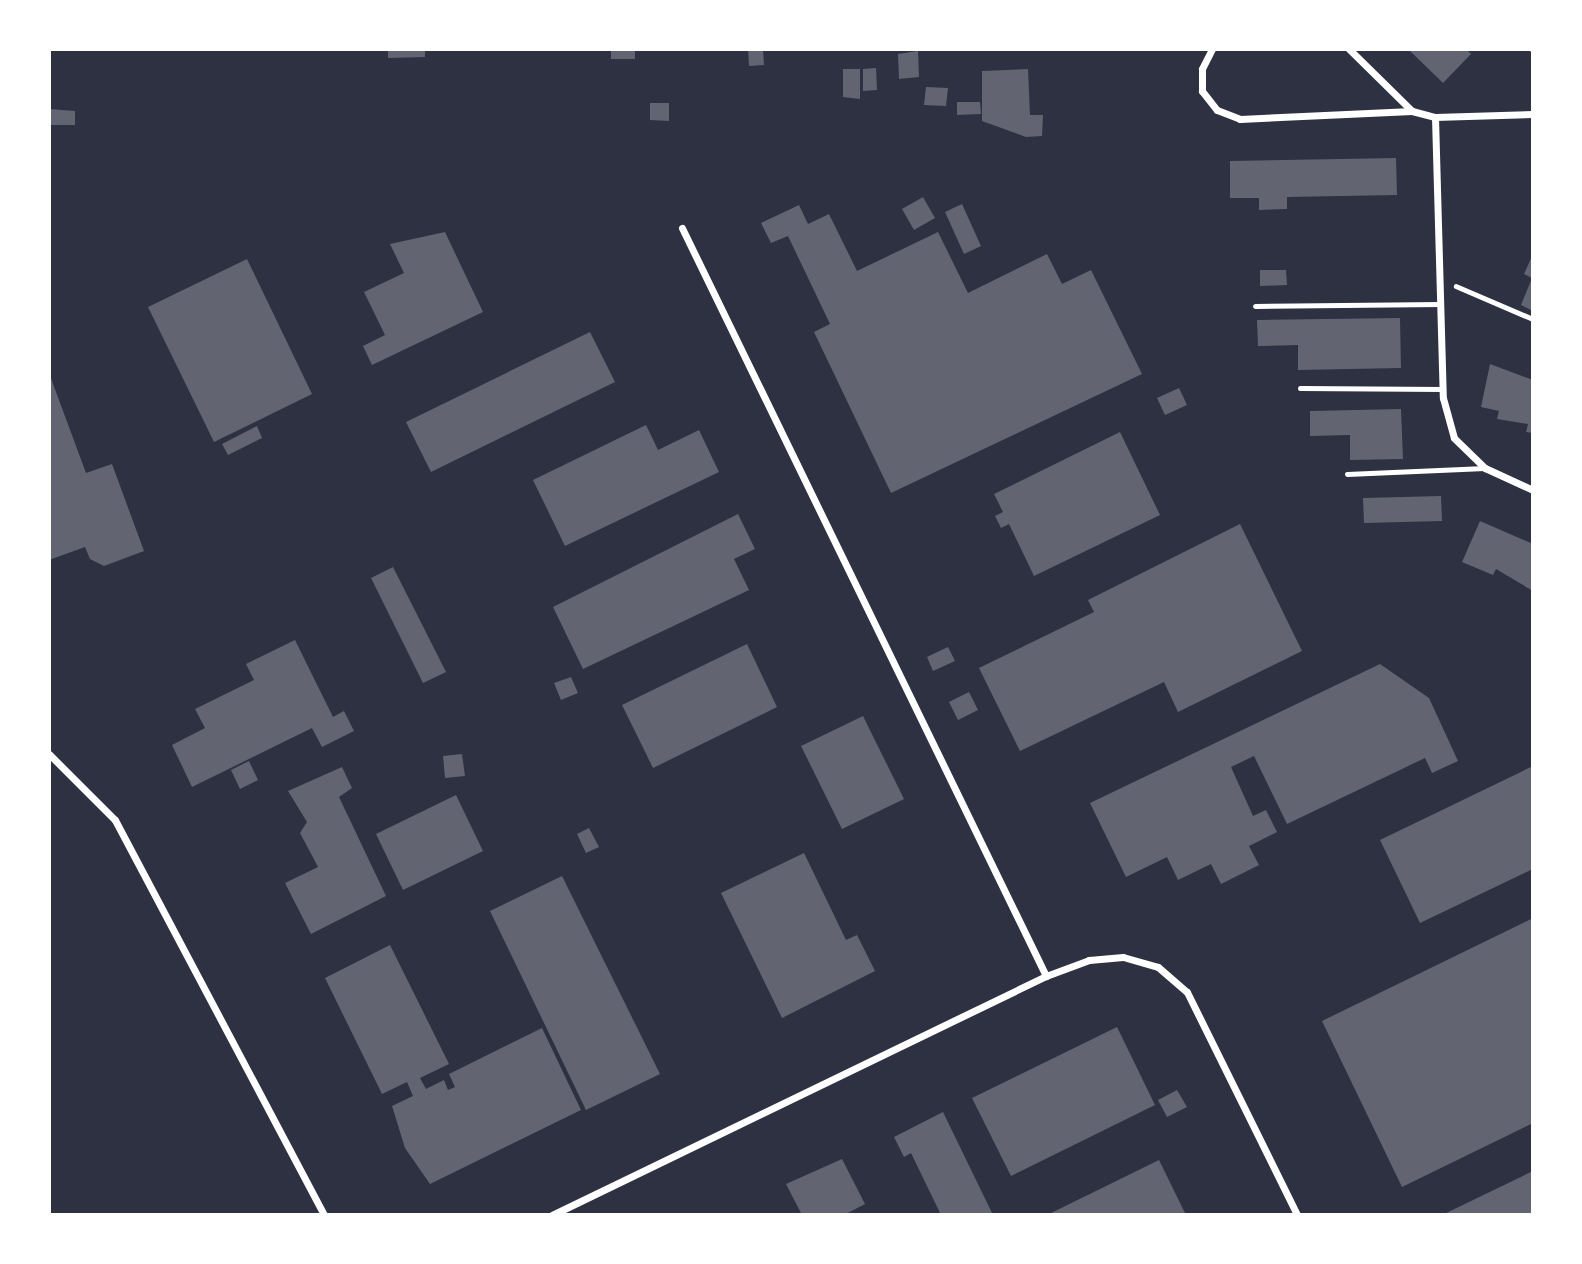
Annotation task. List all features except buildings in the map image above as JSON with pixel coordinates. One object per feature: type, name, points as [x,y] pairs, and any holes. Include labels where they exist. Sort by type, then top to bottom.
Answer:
[{"type":"street","points":[[1212,49],[1202,69],[1202,91],[1217,110],[1240,119],[1412,111],[1435,117],[1533,114]]},
{"type":"street","points":[[1349,49],[1412,111]]},
{"type":"street","points":[[1435,117],[1443,389],[1454,438],[1485,468],[1533,490]]},
{"type":"street","points":[[682,228],[1046,976]]},
{"type":"street","points":[[49,754],[115,820],[324,1215]]},
{"type":"street","points":[[552,1215],[1046,976],[1089,960],[1123,957],[1158,967],[1187,992],[1297,1215]]},
{"type":"lane","points":[[1255,306],[1440,304]]},
{"type":"lane","points":[[1300,388],[1443,389]]},
{"type":"lane","points":[[1347,474],[1485,468]]},
{"type":"path","points":[[1440,278],[1533,319]]}]
